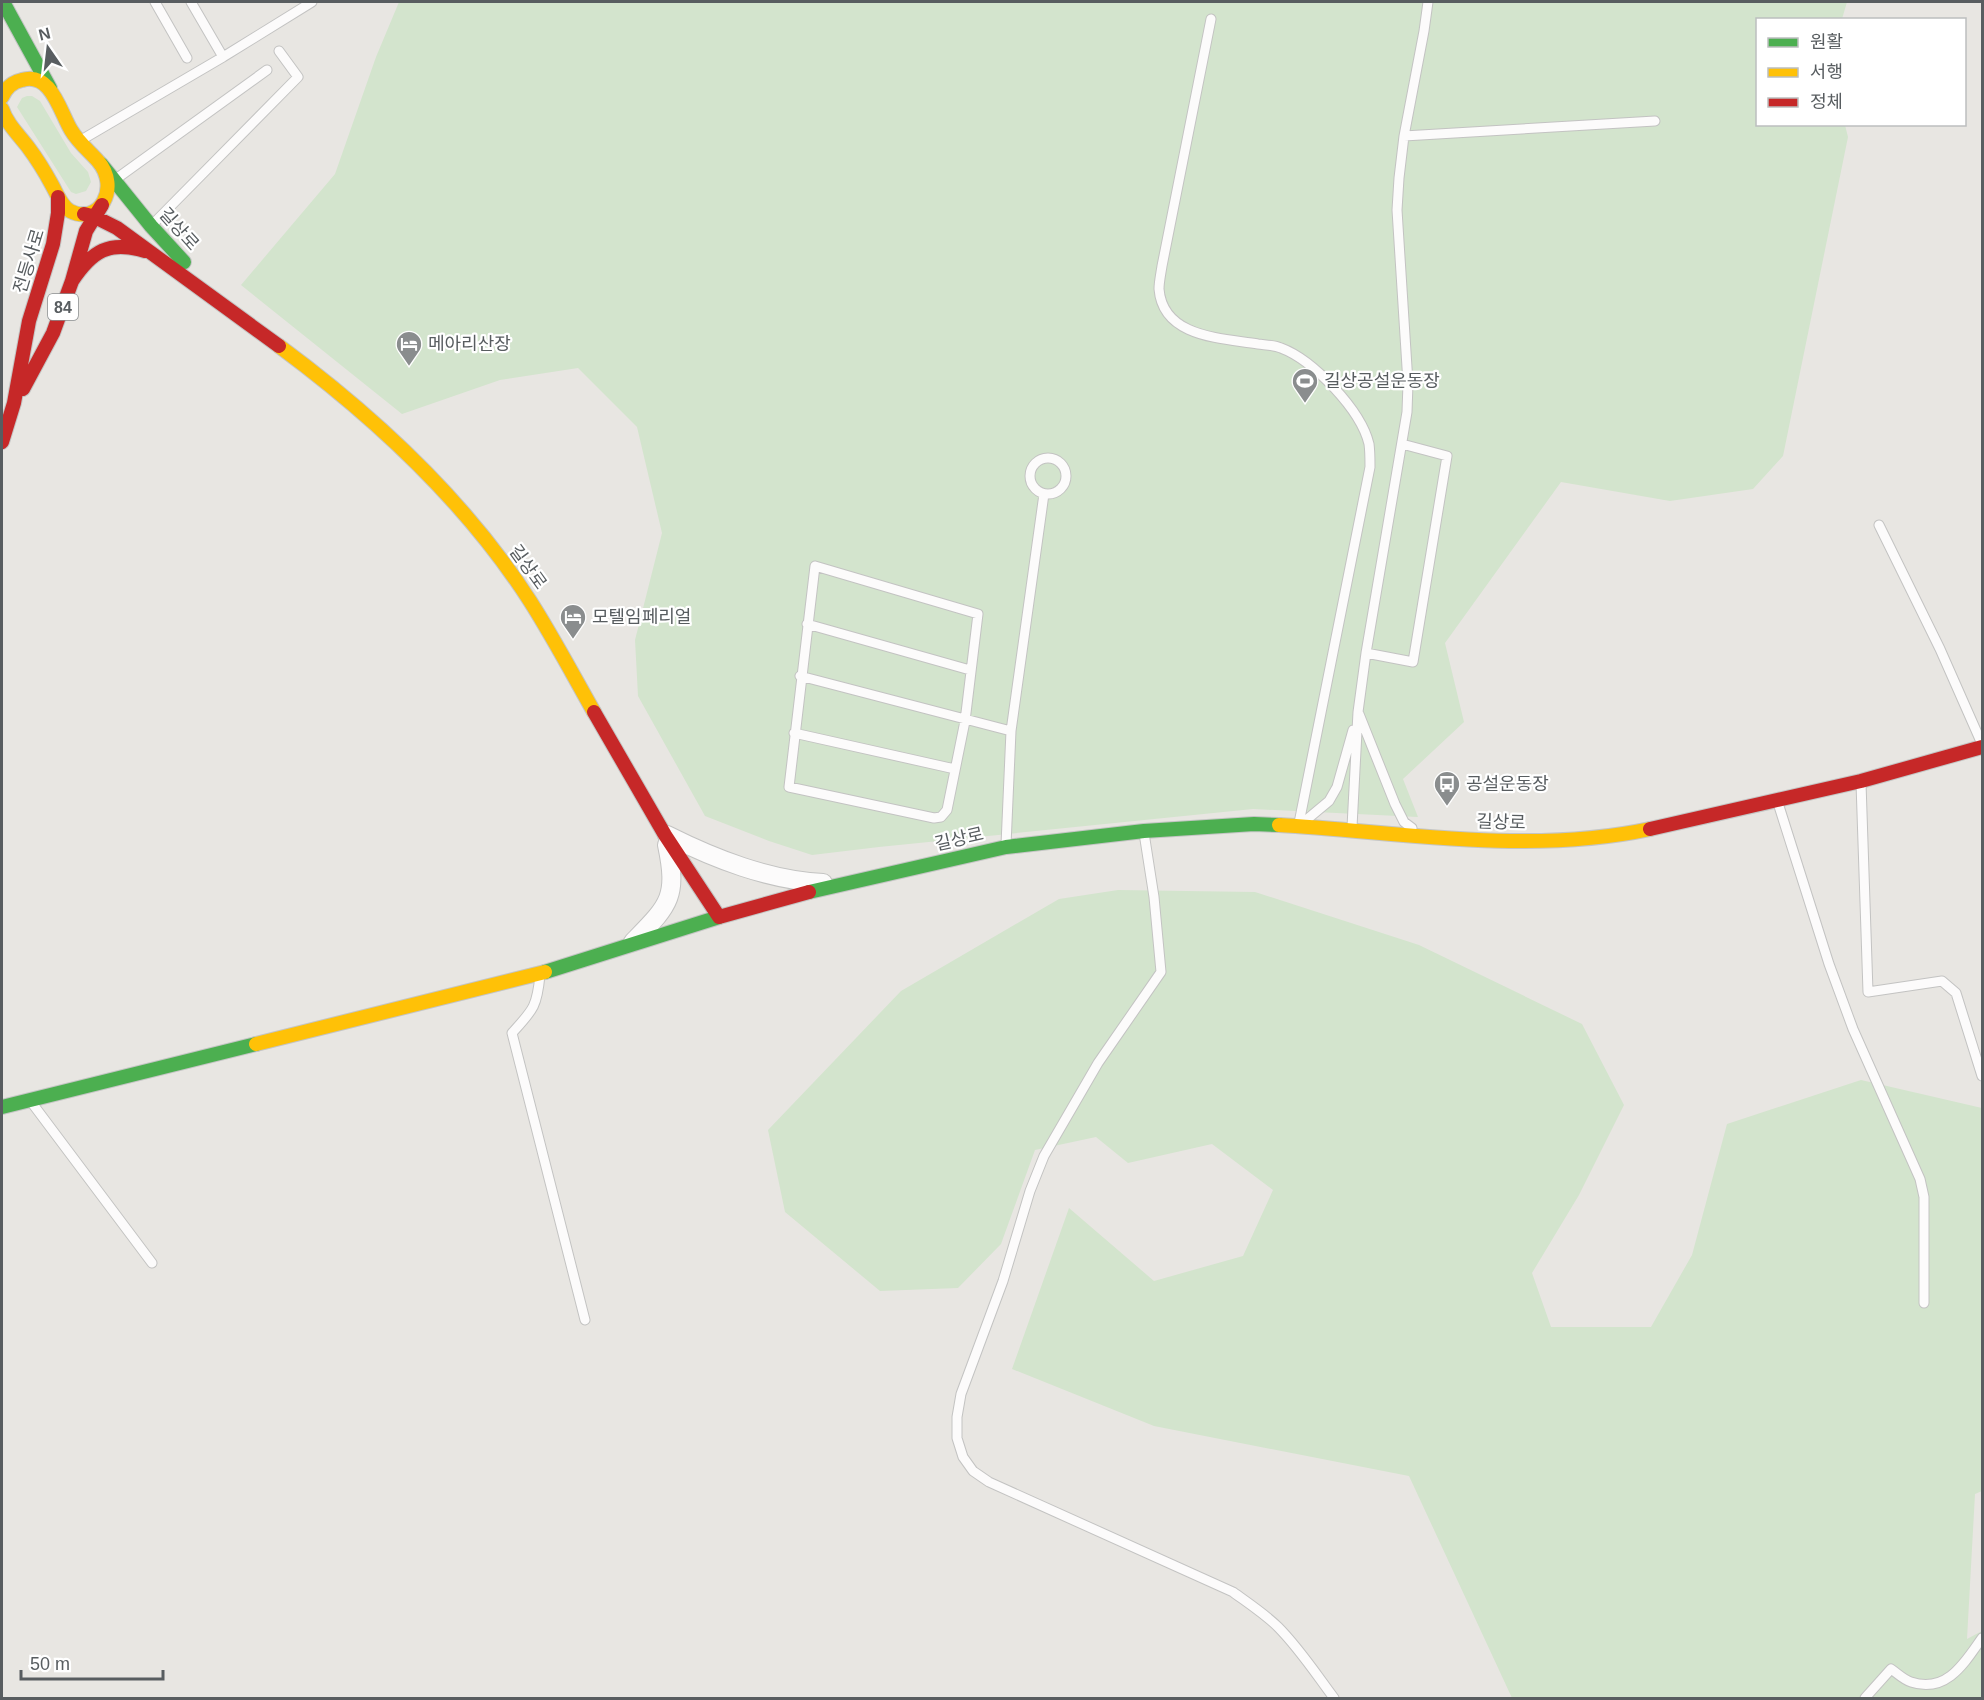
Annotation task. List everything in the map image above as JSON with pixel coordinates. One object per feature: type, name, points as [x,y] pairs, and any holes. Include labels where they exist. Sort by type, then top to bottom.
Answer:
[{"type":"street","points":[[3,2],[50,88]]},
{"type":"street","points":[[6,83],[32,78],[50,88]]},
{"type":"street","name":"길상로","points":[[50,88],[79,141],[101,164],[151,226],[234,315]]},
{"type":"street","points":[[4,116],[35,157],[58,197]]},
{"type":"street","name":"전등사로","points":[[14,405],[54,333],[93,212],[107,196],[109,186],[107,175],[101,164]]},
{"type":"street","name":"길상로","points":[[58,197],[68,211],[93,212],[117,228],[326,381],[389,435],[423,469],[482,535],[530,601],[553,637],[665,835],[719,917],[839,884],[1006,847],[1144,831],[1254,824],[1528,842],[1602,837],[1777,801],[1983,745]]},
{"type":"street","name":"전등사로","points":[[2,442],[14,405],[21,356],[30,319],[57,235],[58,197]]},
{"type":"street","points":[[72,281],[90,257],[112,246],[133,246],[152,254]]},
{"type":"street","points":[[665,835],[708,855],[768,874],[804,882],[839,884]]},
{"type":"street","points":[[630,945],[657,917],[668,900],[673,882],[665,835]]},
{"type":"street","points":[[2,1107],[541,973],[719,917]]},
{"type":"lane","points":[[155,2],[187,58]]},
{"type":"lane","points":[[191,2],[223,57]]},
{"type":"lane","points":[[79,141],[312,2]]},
{"type":"lane","points":[[1351,829],[1358,712],[1407,412],[1408,383],[1397,210],[1398,178],[1428,2]]},
{"type":"lane","points":[[1211,19],[1162,266],[1159,290],[1165,309],[1177,324],[1194,333],[1281,348],[1308,364],[1339,391],[1359,422],[1369,443],[1370,467],[1299,826]]},
{"type":"lane","points":[[151,226],[297,77],[279,51]]},
{"type":"lane","points":[[114,180],[267,70]]},
{"type":"lane","points":[[1404,136],[1655,121]]},
{"type":"lane","points":[[1366,653],[1413,662],[1448,456],[1402,444]]},
{"type":"lane","points":[[1042,458],[1054,458],[1066,472],[1064,484],[1056,492],[1044,494],[1034,488],[1029,477],[1030,471],[1042,458]]},
{"type":"lane","points":[[1006,847],[1011,731],[1044,494]]},
{"type":"lane","points":[[1879,525],[1940,649],[1983,745]]},
{"type":"lane","points":[[815,566],[978,614],[970,670],[965,720],[947,810],[941,817],[934,818],[789,787],[800,676],[815,566]]},
{"type":"lane","points":[[807,624],[970,670]]},
{"type":"lane","points":[[800,676],[1011,731]]},
{"type":"lane","points":[[1299,826],[1329,801],[1337,787],[1358,712]]},
{"type":"lane","points":[[1358,712],[1404,822],[1421,835]]},
{"type":"lane","points":[[794,733],[955,769]]},
{"type":"lane","points":[[1861,780],[1868,992],[1942,981],[1956,993],[1983,1076]]},
{"type":"lane","points":[[1777,801],[1829,964],[1853,1029],[1920,1179],[1924,1197],[1924,1303]]},
{"type":"lane","points":[[1144,831],[1154,897],[1161,972],[1098,1063],[1044,1156],[1030,1191],[1003,1281],[961,1394],[957,1417],[957,1438],[963,1457],[973,1471],[988,1482],[1223,1588],[1256,1608],[1278,1627],[1334,1698]]},
{"type":"lane","points":[[541,973],[533,1009],[512,1033],[585,1320]]},
{"type":"lane","points":[[31,1101],[152,1263]]},
{"type":"lane","points":[[1865,1698],[1891,1669],[1910,1682],[1935,1684],[1949,1677],[1956,1673],[1983,1638]]},
{"type":"green space","name":"길상공설운동장","points":[[399,2],[1847,2],[1842,18],[1756,18],[1756,126],[1845,126],[1848,137],[1783,456],[1753,489],[1670,501],[1561,482],[1445,643],[1464,722],[1403,779],[1418,817],[1253,809],[812,855],[705,816],[638,696],[635,640],[662,533],[637,427],[578,368],[500,380],[402,414],[241,285],[335,174],[376,57]]},
{"type":"green space","points":[[27,96],[40,101],[71,153],[88,172],[91,182],[86,191],[76,194],[71,192],[17,107],[22,98]]},
{"type":"green space","points":[[1118,890],[1255,892],[1419,945],[1582,1024],[1624,1105],[1579,1195],[1532,1273],[1551,1327],[1651,1327],[1692,1255],[1727,1124],[1861,1080],[1982,1108],[1982,1491],[1975,1494],[1967,1639],[1982,1631],[1982,1698],[1512,1698],[1409,1476],[1154,1426],[1012,1369],[1069,1208],[1154,1281],[1243,1256],[1273,1190],[1212,1144],[1128,1163],[1096,1137],[1035,1150],[1001,1244],[958,1288],[880,1291],[785,1212],[768,1130],[901,991],[1059,899]]},
{"type":"traffic: fast","points":[[3,2],[50,88]]},
{"type":"traffic: fast","points":[[101,164],[151,226],[184,262]]},
{"type":"traffic: fast","points":[[809,892],[1006,847],[1144,831],[1254,824],[1279,825]]},
{"type":"traffic: fast","points":[[545,972],[719,917]]},
{"type":"traffic: fast","points":[[2,1107],[256,1044]]},
{"type":"traffic: slow","points":[[2,97],[10,86],[22,80],[40,81],[47,87],[74,134],[105,172],[107,193],[98,209],[80,214],[64,206],[41,166],[10,124],[2,109]]},
{"type":"traffic: slow","points":[[279,346],[315,373],[383,431],[416,462],[477,529],[530,601],[594,712]]},
{"type":"traffic: slow","points":[[1279,825],[1512,841],[1604,837],[1650,829]]},
{"type":"traffic: slow","points":[[256,1044],[545,972]]},
{"type":"traffic: jam","points":[[2,442],[14,403],[29,321],[53,244],[58,197]]},
{"type":"traffic: jam","points":[[23,389],[53,333],[72,281],[86,231],[102,205]]},
{"type":"traffic: jam","points":[[84,214],[117,228],[279,346]]},
{"type":"traffic: jam","points":[[72,281],[87,262],[102,251],[121,247],[145,251]]},
{"type":"traffic: jam","points":[[594,712],[665,835],[719,917],[809,892]]},
{"type":"traffic: jam","points":[[1650,829],[1861,781],[1982,747]]},
{"type":"place","name":"메아리산장","points":[[409,367]]},
{"type":"place","name":"길상공설운동장","points":[[1305,404]]},
{"type":"place","name":"모텔임페리얼","points":[[573,640]]},
{"type":"place","name":"공설운동장","points":[[1447,807]]}]
